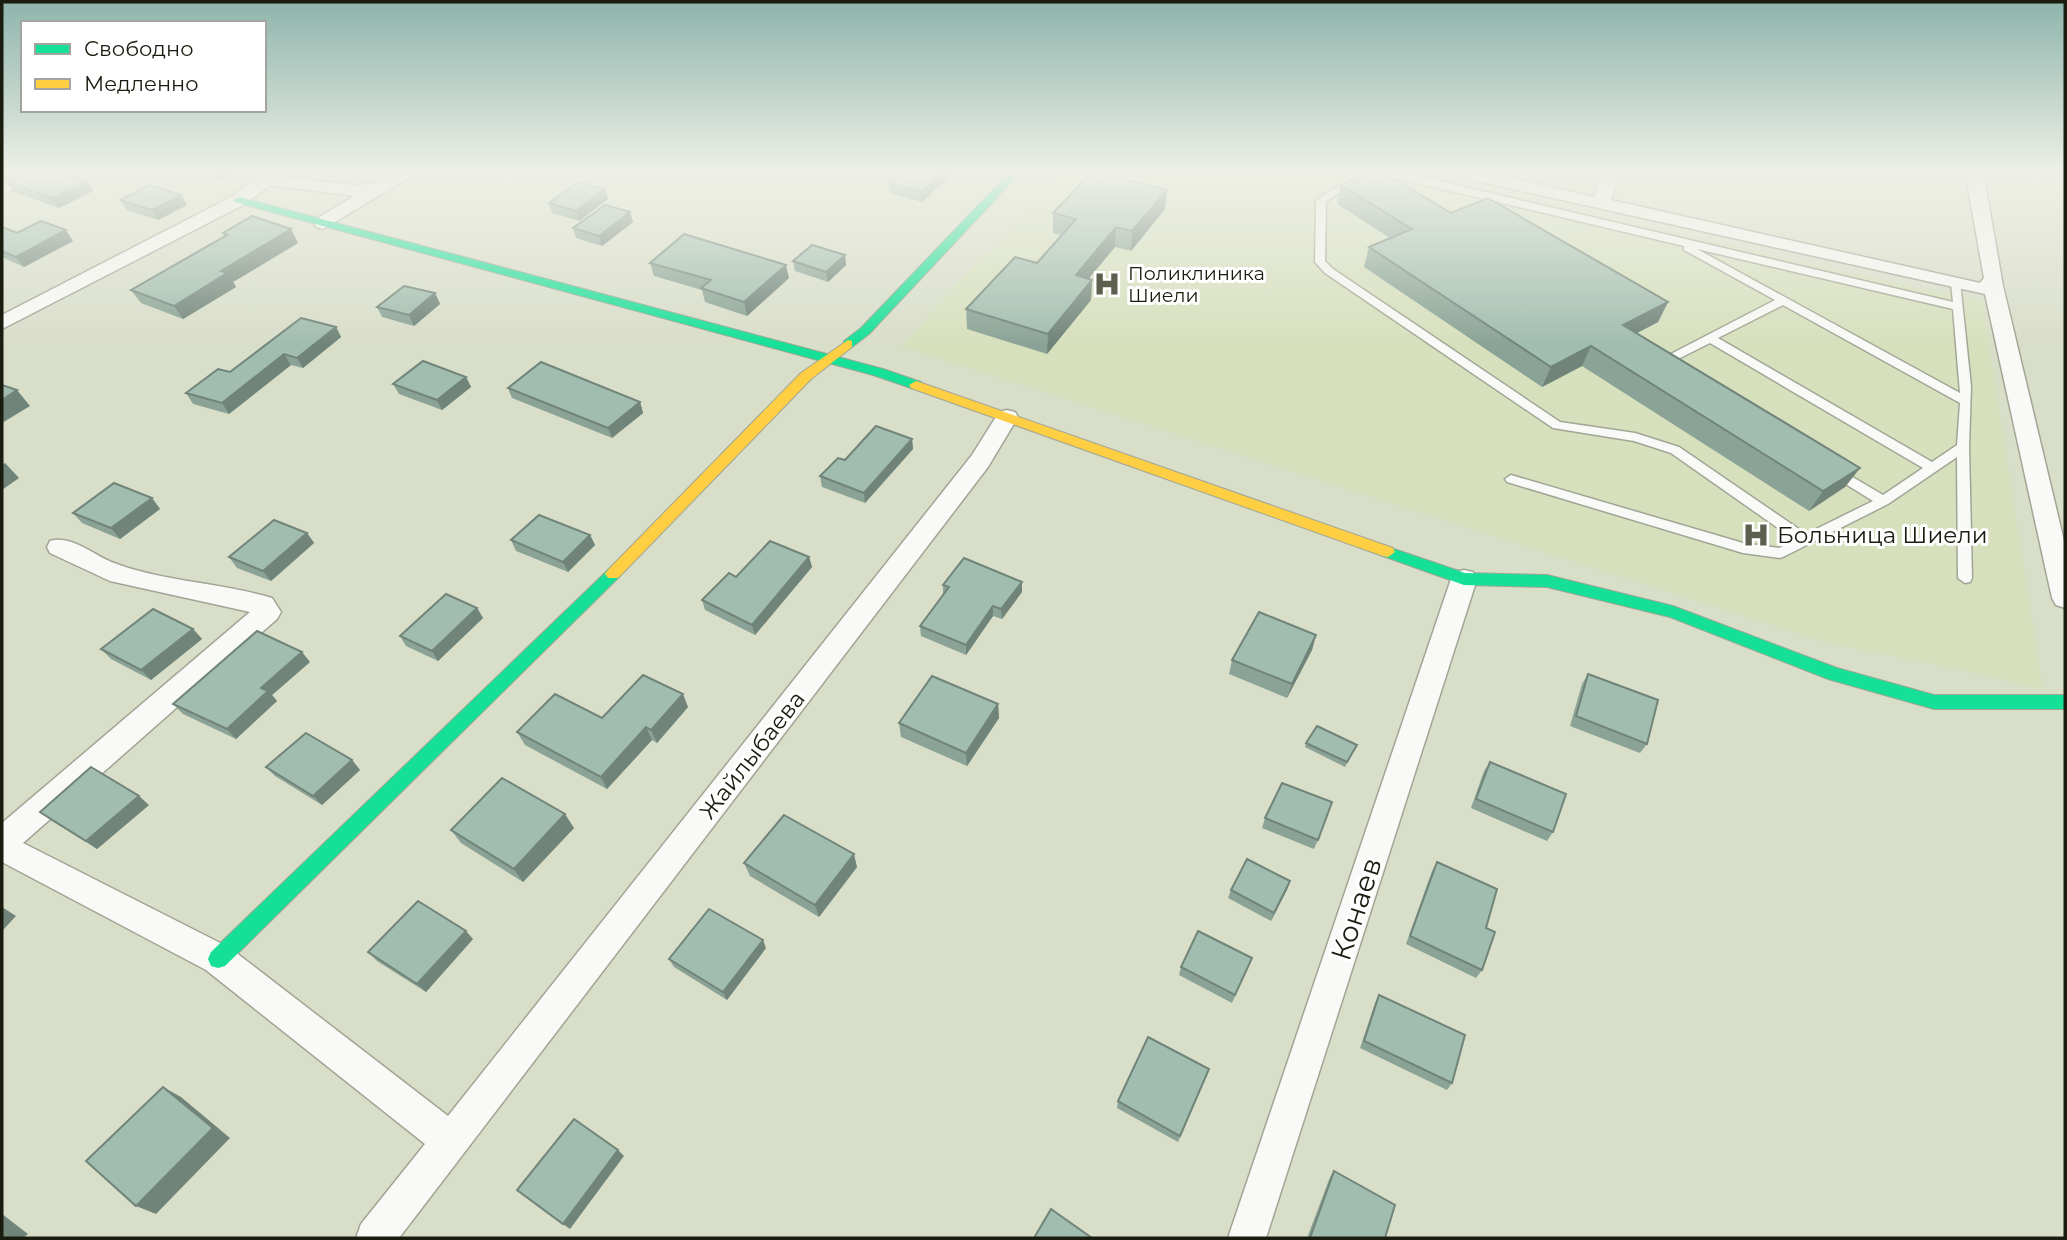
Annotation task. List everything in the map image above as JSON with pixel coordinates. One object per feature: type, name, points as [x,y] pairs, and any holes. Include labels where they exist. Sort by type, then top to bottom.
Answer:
[{"type":"street","points":[[2,323],[183,229]]},
{"type":"street","points":[[345,229],[829,358],[1007,417],[1464,579],[1547,581],[1673,612],[1835,674],[1934,702],[2065,702]]},
{"type":"street","points":[[218,958],[667,522],[806,376],[864,331],[962,229]]},
{"type":"street","points":[[1711,229],[1980,289],[1993,286]]},
{"type":"street","points":[[1985,229],[1994,278],[1993,286],[2065,598]]},
{"type":"street","name":"Жайлыбаева","points":[[375,1238],[946,505],[1007,417]]},
{"type":"street","points":[[59,547],[110,572],[263,605],[268,612],[3,841],[2,848],[218,958],[451,1141]]},
{"type":"street","name":"Конаев","points":[[1247,1238],[1464,579]]},
{"type":"lane","points":[[1321,229],[1320,262],[1329,271],[1558,425],[1635,437],[1675,450],[1804,539]]},
{"type":"lane","points":[[1627,229],[1958,307]]},
{"type":"lane","points":[[1674,240],[1966,401]]},
{"type":"lane","points":[[1956,284],[1966,401],[1963,447],[1965,578]]},
{"type":"lane","points":[[1685,379],[1668,367],[1673,357],[1782,301]]},
{"type":"lane","points":[[1710,338],[1933,468]]},
{"type":"lane","points":[[1511,479],[1743,548],[1780,553],[1883,501],[1963,447]]},
{"type":"lane","points":[[1826,466],[1883,501]]},
{"type":"shaded area","name":"Больница Шиели","points":[[1009,229],[1657,229],[1982,302],[2043,690],[1958,669],[1828,643],[901,346]]},
{"type":"building","points":[[2,229],[17,233],[25,229],[66,230],[16,257],[2,251]]},
{"type":"building","points":[[230,229],[291,229],[221,271],[227,273],[174,306],[131,290],[227,235],[223,233]]},
{"type":"building","points":[[576,229],[608,229],[599,236]]},
{"type":"building","points":[[1067,229],[1114,229],[1076,275],[1092,280],[1048,334],[966,309],[1015,257],[1037,263]]},
{"type":"building","name":"Больница Шиели","points":[[1412,229],[1541,229],[1668,302],[1623,325],[1860,468],[1823,491],[1591,346],[1551,367],[1369,247]]},
{"type":"building","points":[[684,234],[786,265],[744,302],[701,288],[711,280],[650,263]]},
{"type":"building","points":[[812,245],[845,255],[826,272],[793,261]]},
{"type":"building","points":[[404,286],[435,293],[409,315],[377,307]]},
{"type":"building","points":[[301,318],[336,327],[297,358],[284,354],[222,403],[186,393],[218,369],[230,372]]},
{"type":"building","points":[[423,361],[466,377],[437,400],[393,384]]},
{"type":"building","points":[[541,362],[640,402],[608,428],[508,388]]},
{"type":"building","points":[[2,385],[17,390],[2,400]]},
{"type":"building","points":[[876,426],[912,439],[864,493],[820,476],[838,458],[845,460]]},
{"type":"building","points":[[114,483],[152,498],[111,528],[73,513]]},
{"type":"building","points":[[539,515],[590,535],[563,562],[511,540]]},
{"type":"building","points":[[274,520],[307,533],[263,571],[229,557]]},
{"type":"building","points":[[770,541],[809,557],[752,625],[702,600],[729,573],[736,577]]},
{"type":"building","points":[[964,558],[1022,582],[1001,609],[993,606],[966,645],[920,626],[949,587],[943,585]]},
{"type":"building","points":[[446,594],[477,608],[432,651],[400,636]]},
{"type":"building","points":[[153,609],[193,629],[141,670],[101,649]]},
{"type":"building","points":[[1259,612],[1316,635],[1292,684],[1232,660]]},
{"type":"building","points":[[257,631],[302,652],[261,688],[268,691],[227,729],[173,704]]},
{"type":"building","points":[[1588,674],[1658,700],[1647,744],[1576,716]]},
{"type":"building","points":[[643,675],[683,694],[651,730],[646,727],[601,777],[517,732],[555,694],[602,718]]},
{"type":"building","points":[[932,676],[998,704],[966,753],[899,723]]},
{"type":"building","points":[[1317,726],[1357,745],[1347,762],[1306,743]]},
{"type":"building","points":[[306,733],[352,760],[313,796],[266,767]]},
{"type":"building","points":[[1490,762],[1566,794],[1553,832],[1476,799]]},
{"type":"building","points":[[91,767],[139,796],[86,841],[40,812]]},
{"type":"building","points":[[502,778],[565,814],[514,869],[451,830]]},
{"type":"building","points":[[1282,783],[1332,802],[1318,840],[1265,818]]},
{"type":"building","points":[[784,815],[854,854],[815,905],[744,863]]},
{"type":"building","points":[[1247,859],[1290,881],[1274,913],[1231,890]]},
{"type":"building","points":[[1437,862],[1497,889],[1486,928],[1495,932],[1482,970],[1410,936]]},
{"type":"building","points":[[418,901],[466,931],[417,984],[368,952]]},
{"type":"building","points":[[709,909],[763,940],[723,992],[669,959]]},
{"type":"building","points":[[1198,931],[1252,958],[1235,995],[1181,967]]},
{"type":"building","points":[[1379,995],[1465,1035],[1452,1083],[1364,1041]]},
{"type":"building","points":[[1148,1037],[1209,1069],[1180,1136],[1118,1101]]},
{"type":"building","points":[[163,1087],[213,1128],[136,1206],[86,1161]]},
{"type":"building","points":[[574,1119],[618,1150],[563,1224],[517,1190]]},
{"type":"building","points":[[1334,1171],[1395,1205],[1385,1238],[1310,1238]]},
{"type":"building","points":[[1051,1209],[1092,1238],[1034,1238]]},
{"type":"traffic: fast","points":[[346,229],[878,372],[916,385]]},
{"type":"traffic: fast","points":[[848,344],[865,331],[962,229]]},
{"type":"traffic: fast","points":[[1388,552],[1464,579],[1547,581],[1673,612],[1834,674],[1934,702],[2065,702]]},
{"type":"traffic: fast","points":[[218,959],[613,574]]},
{"type":"traffic: slow","points":[[613,574],[806,376],[848,344]]},
{"type":"traffic: slow","points":[[916,385],[1388,552]]},
{"type":"place","name":"Поликлиника Шиели","points":[[1107,284]]},
{"type":"place","name":"Больница Шиели","points":[[1756,535]]}]
